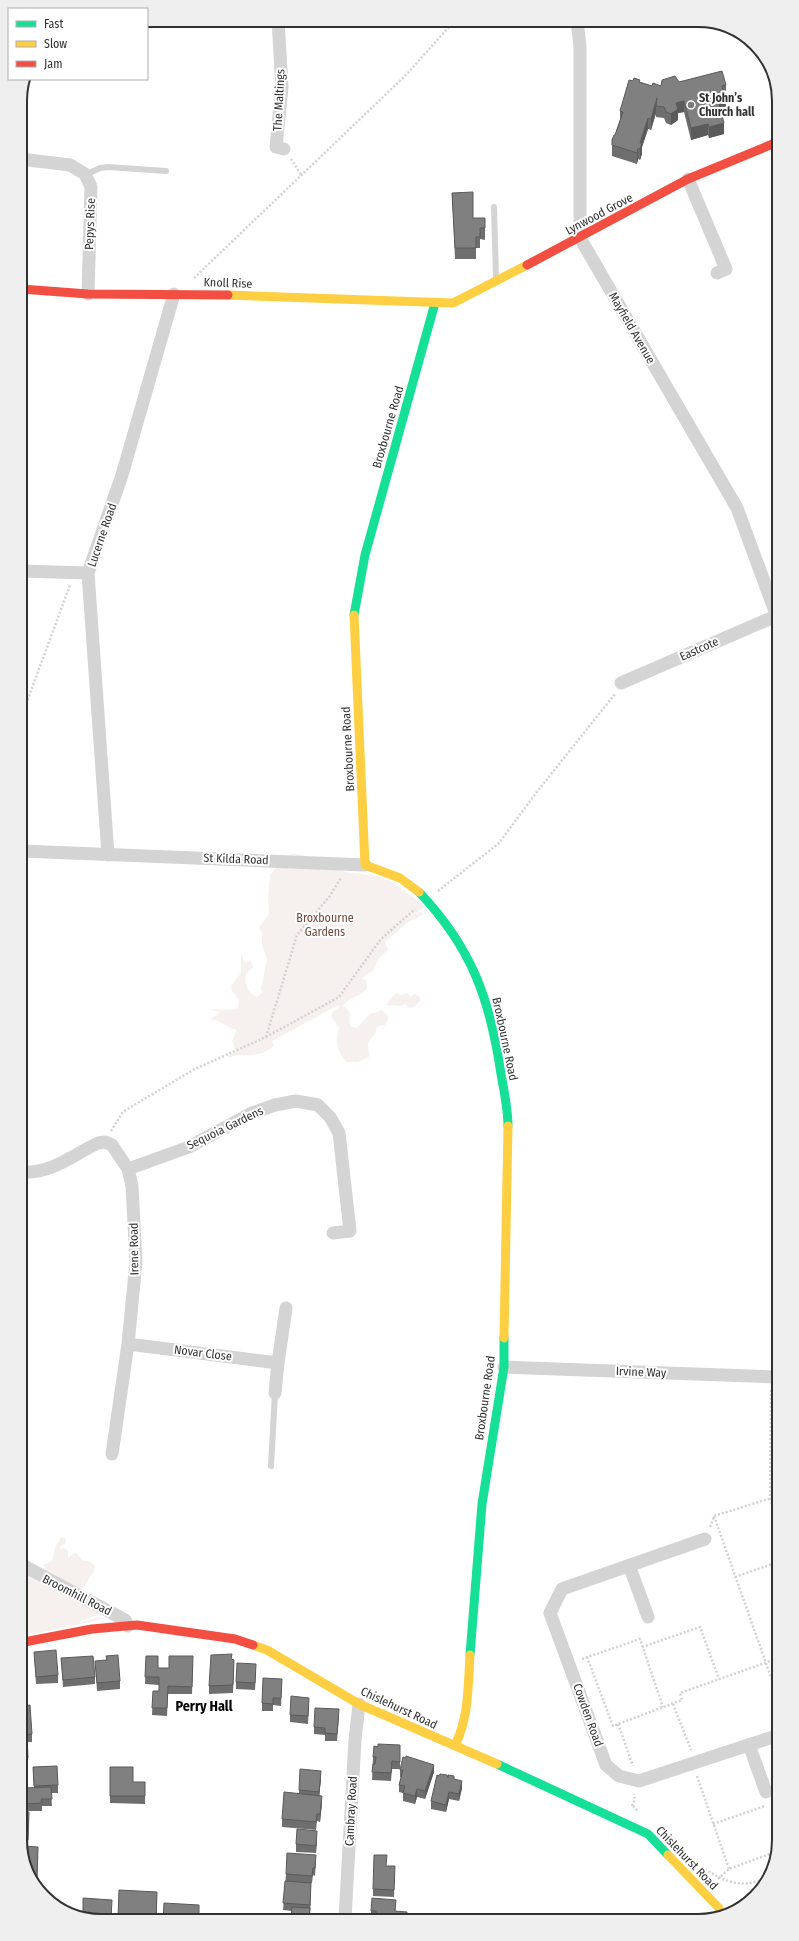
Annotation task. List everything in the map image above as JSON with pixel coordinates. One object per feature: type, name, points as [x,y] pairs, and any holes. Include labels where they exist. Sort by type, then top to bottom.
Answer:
[{"type":"street","name":"The Maltings","points":[[278,27],[282,87],[276,147],[284,149]]},
{"type":"street","points":[[578,27],[580,46],[580,238]]},
{"type":"street","name":"Lynwood Grove","points":[[435,303],[452,302],[580,238],[688,179],[772,144]]},
{"type":"street","points":[[27,160],[70,165],[85,174]]},
{"type":"street","name":"Pepys Rise","points":[[85,174],[91,187],[88,294]]},
{"type":"street","points":[[688,179],[726,269],[717,273]]},
{"type":"street","name":"Mayfield Avenue","points":[[580,238],[737,508],[772,604]]},
{"type":"street","name":"Knoll Rise","points":[[27,289],[88,294],[188,293],[435,303]]},
{"type":"street","name":"Lucerne Road","points":[[108,855],[88,573],[122,475],[174,294]]},
{"type":"street","name":"Broxbourne Road","points":[[435,303],[365,555],[354,614],[365,865],[400,878],[427,899],[441,915],[461,944],[477,977],[490,1016],[508,1120],[504,1367],[482,1504],[466,1707],[461,1734],[455,1745]]},
{"type":"street","points":[[27,571],[88,573]]},
{"type":"street","name":"Eastcote","points":[[621,683],[772,617]]},
{"type":"street","name":"St Kilda Road","points":[[27,851],[365,865]]},
{"type":"street","name":"Sequoia Gardens","points":[[128,1169],[189,1147],[252,1113],[275,1105],[296,1101],[318,1105],[330,1117],[339,1133],[350,1232],[333,1233]]},
{"type":"street","points":[[27,1172],[37,1173],[51,1169],[98,1143],[105,1142]]},
{"type":"street","name":"Irene Road","points":[[105,1142],[112,1145],[128,1169],[132,1186],[136,1262],[128,1344],[112,1454]]},
{"type":"street","points":[[275,1393],[286,1308]]},
{"type":"street","name":"Novar Close","points":[[128,1344],[278,1363]]},
{"type":"street","name":"Irvine Way","points":[[504,1367],[772,1376]]},
{"type":"street","name":"Cowden Road","points":[[634,1780],[619,1776],[606,1765],[550,1613],[562,1589],[705,1538]]},
{"type":"street","points":[[629,1564],[648,1617]]},
{"type":"street","name":"Broomhill Road","points":[[27,1568],[125,1620],[128,1626]]},
{"type":"street","name":"Chislehurst Road","points":[[27,1641],[92,1629],[147,1625],[212,1634],[251,1644],[267,1650],[359,1704],[432,1737],[455,1745],[648,1834],[720,1910]]},
{"type":"street","name":"Cambray Road","points":[[345,1914],[355,1740],[359,1704]]},
{"type":"street","points":[[634,1780],[694,1763],[772,1737]]},
{"type":"street","points":[[749,1745],[769,1798]]},
{"type":"lane","points":[[85,174],[100,168],[108,167],[166,172]]},
{"type":"lane","points":[[494,207],[496,280]]},
{"type":"lane","points":[[271,1466],[275,1393]]},
{"type":"path","points":[[188,293],[194,276],[407,74],[449,27]]},
{"type":"path","points":[[284,149],[301,175]]},
{"type":"path","points":[[27,701],[74,573]]},
{"type":"path","points":[[105,1142],[114,1124],[123,1112],[195,1069],[266,1037],[339,997],[380,939],[427,899],[499,843],[536,793],[613,698],[621,683]]},
{"type":"path","points":[[266,1037],[298,935],[325,903],[341,878]]},
{"type":"path","points":[[772,1437],[770,1498],[772,1504]]},
{"type":"path","points":[[705,1538],[714,1516],[770,1498]]},
{"type":"path","points":[[714,1516],[772,1680]]},
{"type":"path","points":[[735,1577],[772,1564]]},
{"type":"path","points":[[642,1647],[700,1627],[719,1679]]},
{"type":"path","points":[[578,1653],[580,1660],[640,1639],[663,1708]]},
{"type":"path","points":[[587,1657],[613,1726],[682,1700],[680,1693],[772,1661]]},
{"type":"path","points":[[673,1704],[694,1763],[728,1869]]},
{"type":"path","points":[[618,1724],[634,1780],[635,1799],[625,1823]]},
{"type":"path","points":[[713,1824],[769,1798]]},
{"type":"path","points":[[632,1806],[644,1816]]},
{"type":"path","points":[[704,1893],[728,1869],[770,1854]]},
{"type":"path","points":[[701,1866],[727,1882],[750,1883],[760,1880]]},
{"type":"green space","name":"Broxbourne Gardens","points":[[293,854],[302,855],[346,872],[377,876],[392,882],[425,906],[412,917],[421,911],[423,915],[408,922],[385,942],[388,950],[379,958],[373,971],[365,975],[362,979],[366,980],[367,988],[343,1006],[350,1013],[350,1026],[356,1028],[370,1014],[382,1010],[389,1017],[385,1025],[377,1026],[375,1034],[368,1043],[369,1057],[358,1062],[347,1062],[339,1051],[337,1038],[339,1028],[331,1016],[333,1011],[340,1007],[338,1005],[272,1041],[274,1045],[264,1052],[253,1055],[229,1057],[228,1056],[236,1051],[232,1041],[237,1030],[217,1020],[210,1019],[221,1012],[209,1009],[234,1010],[238,1008],[239,1000],[232,991],[231,986],[241,973],[241,953],[245,963],[251,961],[253,968],[246,974],[245,978],[249,991],[257,997],[262,993],[261,989],[267,959],[262,944],[262,932],[259,928],[269,914],[268,896],[270,875],[285,857]]},
{"type":"green space","points":[[397,993],[401,995],[408,993],[410,996],[415,994],[420,997],[420,1001],[414,1007],[409,1008],[405,1004],[401,1006],[386,1005]]},
{"type":"green space","points":[[61,1537],[65,1538],[66,1543],[61,1546],[60,1549],[64,1548],[68,1551],[68,1558],[74,1553],[77,1553],[82,1560],[91,1562],[95,1566],[94,1571],[81,1591],[101,1614],[82,1620],[80,1623],[99,1617],[103,1619],[27,1635],[27,1574],[50,1586],[43,1571],[45,1568],[44,1565],[52,1561],[55,1548]]},
{"type":"building","points":[[722,71],[726,85],[722,86],[726,102],[719,104],[724,123],[709,127],[708,124],[691,128],[684,101],[676,103],[678,109],[671,114],[666,112],[664,107],[656,106],[657,98],[651,119],[648,118],[640,143],[642,143],[640,149],[638,148],[637,153],[612,145],[612,140],[623,112],[620,111],[629,80],[633,81],[634,78],[640,80],[639,82],[652,86],[653,83],[661,86],[662,80],[675,76],[679,82]]},
{"type":"building","points":[[473,192],[473,218],[485,218],[485,228],[480,228],[480,237],[476,237],[476,248],[455,248],[452,193]]},
{"type":"building","points":[[56,1650],[58,1675],[36,1677],[34,1652]]},
{"type":"building","points":[[232,1654],[231,1659],[234,1660],[233,1685],[209,1686],[211,1655]]},
{"type":"building","points":[[118,1655],[120,1681],[97,1683],[95,1661],[107,1660],[106,1656]]},
{"type":"building","points":[[93,1656],[95,1677],[63,1680],[61,1658]]},
{"type":"building","points":[[146,1656],[158,1656],[158,1668],[169,1668],[169,1656],[193,1656],[192,1687],[168,1686],[167,1708],[152,1708],[153,1691],[159,1691],[159,1677],[145,1677]]},
{"type":"building","points":[[237,1663],[256,1664],[255,1683],[236,1682]]},
{"type":"building","points":[[263,1678],[282,1679],[281,1698],[273,1698],[273,1704],[262,1703]]},
{"type":"building","points":[[291,1696],[309,1698],[308,1716],[290,1715]]},
{"type":"building","points":[[30,1705],[32,1734],[27,1735],[27,1706]]},
{"type":"building","points":[[315,1708],[339,1709],[337,1734],[325,1733],[325,1728],[314,1727]]},
{"type":"building","points":[[27,1737],[28,1758],[27,1758]]},
{"type":"building","points":[[378,1744],[400,1745],[400,1762],[392,1761],[391,1773],[372,1772],[376,1757],[373,1757],[374,1746],[378,1747]]},
{"type":"building","points":[[406,1756],[434,1765],[425,1791],[417,1789],[415,1796],[403,1793],[405,1786],[399,1785],[403,1770],[400,1770],[403,1757],[406,1758]]},
{"type":"building","points":[[57,1766],[58,1785],[34,1786],[33,1767]]},
{"type":"building","points":[[110,1767],[133,1767],[133,1782],[145,1782],[145,1796],[110,1796]]},
{"type":"building","points":[[300,1769],[321,1771],[319,1792],[299,1790]]},
{"type":"building","points":[[440,1774],[447,1775],[448,1778],[448,1775],[454,1776],[454,1779],[462,1781],[459,1794],[449,1792],[446,1805],[431,1801],[437,1775],[439,1776]]},
{"type":"building","points":[[51,1787],[52,1799],[41,1799],[42,1803],[27,1804],[27,1788]]},
{"type":"building","points":[[284,1792],[322,1796],[320,1814],[317,1814],[316,1822],[282,1819]]},
{"type":"building","points":[[27,1812],[29,1812],[27,1840]]},
{"type":"building","points":[[297,1829],[317,1831],[316,1846],[296,1844]]},
{"type":"building","points":[[27,1846],[38,1847],[37,1876],[31,1863]]},
{"type":"building","points":[[287,1853],[316,1855],[315,1868],[313,1868],[312,1876],[286,1874]]},
{"type":"building","points":[[374,1855],[387,1855],[386,1866],[395,1866],[394,1890],[373,1889]]},
{"type":"building","points":[[285,1881],[311,1883],[310,1905],[283,1903]]},
{"type":"building","points":[[119,1890],[157,1892],[156,1914],[118,1914]]},
{"type":"building","points":[[83,1898],[112,1900],[111,1914],[83,1912]]},
{"type":"building","points":[[372,1898],[396,1900],[395,1911],[407,1912],[407,1914],[376,1914],[376,1911],[371,1911]]},
{"type":"building","points":[[164,1903],[199,1905],[199,1914],[163,1914]]},
{"type":"building","points":[[292,1907],[310,1908],[309,1914],[291,1914]]},
{"type":"traffic: fast","points":[[354,615],[365,555],[435,303]]},
{"type":"traffic: fast","points":[[419,892],[453,934],[476,976],[491,1022],[506,1100],[508,1126]]},
{"type":"traffic: fast","points":[[470,1655],[482,1504],[504,1367],[504,1338]]},
{"type":"traffic: fast","points":[[497,1764],[648,1834],[668,1855]]},
{"type":"traffic: slow","points":[[228,295],[453,303],[527,265]]},
{"type":"traffic: slow","points":[[354,615],[365,865],[400,878],[419,892]]},
{"type":"traffic: slow","points":[[504,1338],[508,1126]]},
{"type":"traffic: slow","points":[[253,1645],[267,1650],[359,1704],[497,1764]]},
{"type":"traffic: slow","points":[[455,1745],[460,1735],[465,1713],[470,1655]]},
{"type":"traffic: slow","points":[[668,1855],[720,1910]]},
{"type":"traffic: jam","points":[[527,265],[688,179],[772,144]]},
{"type":"traffic: jam","points":[[27,289],[88,294],[228,295]]},
{"type":"traffic: jam","points":[[27,1641],[92,1629],[137,1625],[235,1639],[253,1645]]},
{"type":"place","name":"St John’s Church hall","points":[[691,105]]},
{"type":"district","name":"Perry Hall","points":[[204,1706]]}]
